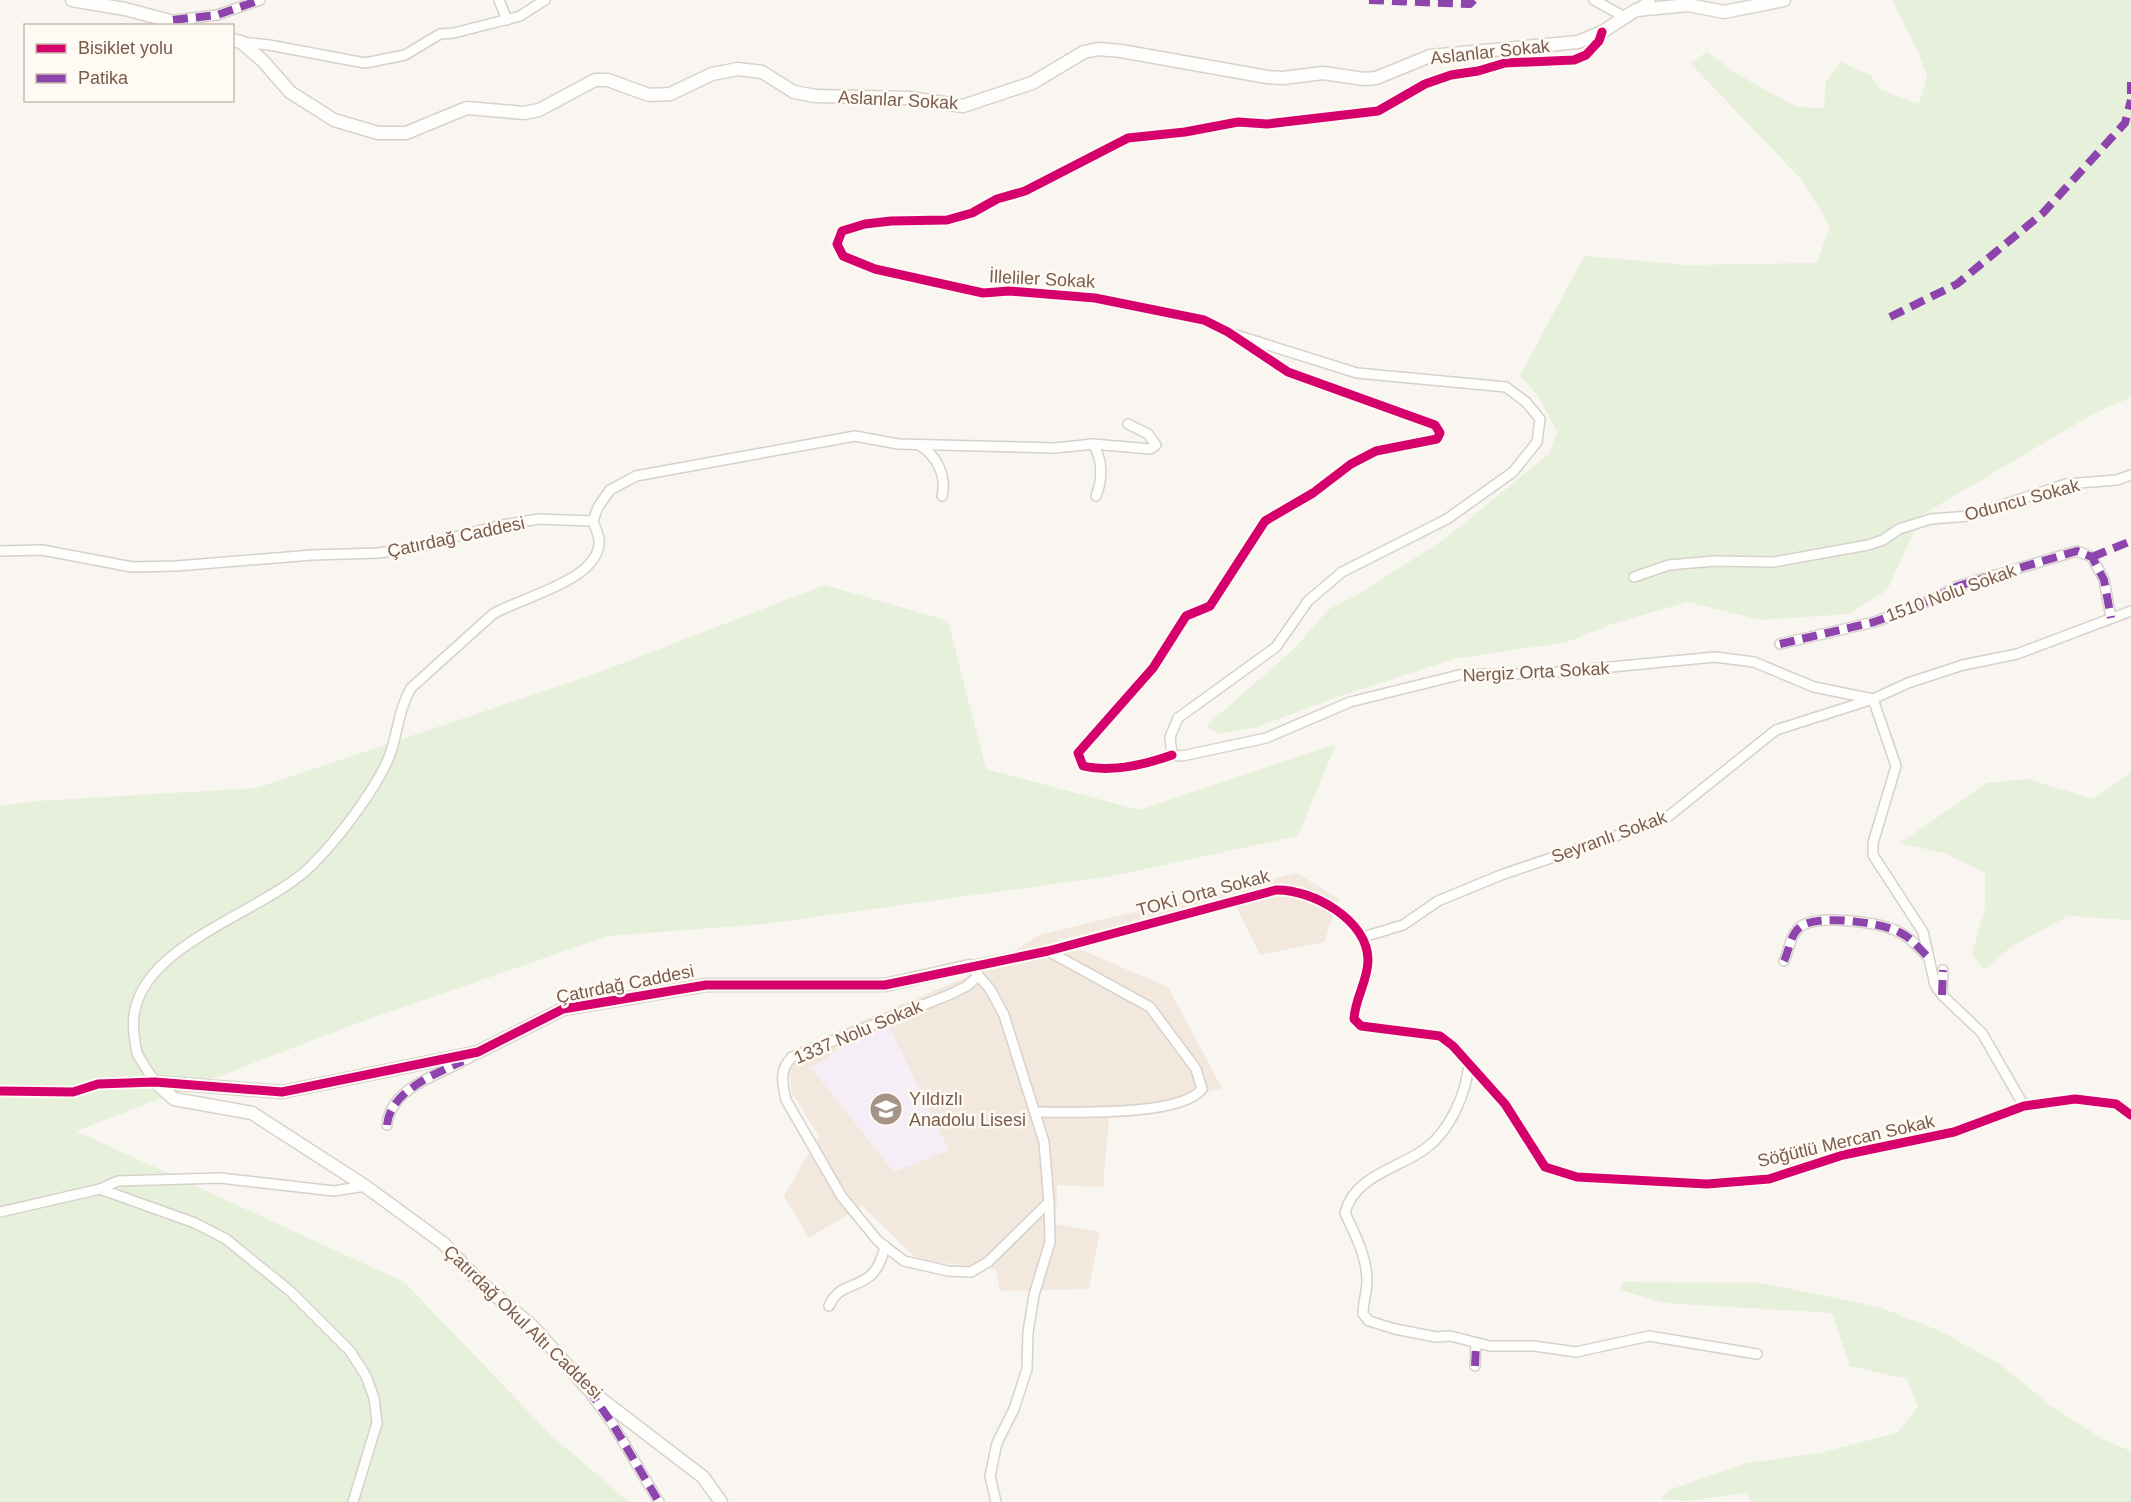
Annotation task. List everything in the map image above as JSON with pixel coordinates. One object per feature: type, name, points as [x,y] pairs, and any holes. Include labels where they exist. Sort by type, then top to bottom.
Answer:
[{"type":"street","points":[[72,0],[184,24]]},
{"type":"street","points":[[173,20],[217,15],[260,0]]},
{"type":"street","points":[[499,0],[507,20]]},
{"type":"street","points":[[237,41],[365,63],[405,55],[440,34],[454,33],[520,16],[545,0]]},
{"type":"street","points":[[1594,0],[1623,16]]},
{"type":"street","points":[[1636,10],[1650,0]]},
{"type":"street","name":"Aslanlar Sokak","points":[[237,41],[263,61],[290,92],[334,120],[378,133],[406,133],[467,108],[524,113],[539,110],[595,80],[608,80],[649,95],[670,94],[712,74],[738,69],[762,72],[794,92],[816,96],[899,97],[963,106],[1019,88],[1070,58],[1098,50],[1121,51],[1275,77],[1323,73],[1364,79],[1376,78],[1430,56],[1578,42],[1602,32],[1623,16],[1636,10],[1688,5],[1724,12],[1784,0]]},
{"type":"street","name":"İlleliler Sokak","points":[[1172,755],[1138,765],[1096,770],[1083,766],[1078,753],[1153,668],[1186,616],[1209,606],[1265,520],[1314,493],[1351,464],[1376,451],[1437,439],[1440,433],[1435,425],[1288,372],[1228,332],[1204,320],[1123,302],[1038,292],[983,293],[903,276],[875,269],[843,256],[837,244],[838,237],[842,231],[866,224],[947,220],[972,213],[997,199],[1025,190],[1128,138],[1185,132],[1238,122],[1267,124],[1378,111],[1425,84],[1451,75],[1505,63],[1574,60],[1586,56],[1599,41],[1602,32]]},
{"type":"street","points":[[1172,755],[1170,737],[1178,718],[1276,648],[1308,601],[1342,572],[1456,512],[1513,472],[1537,442],[1540,419],[1527,402],[1506,387],[1357,373],[1228,332]]},
{"type":"street","points":[[0,1091],[73,1092],[98,1084],[155,1082],[137,1053],[133,1021],[138,997],[149,981],[193,939],[288,885],[312,866],[341,832],[383,769],[403,702],[411,688],[493,614],[509,604],[558,587],[584,570],[597,551],[599,540],[593,521],[598,507],[610,490],[636,476],[855,436],[917,444],[1055,448],[1094,444],[1150,449],[1156,445],[1148,434],[1128,424]]},
{"type":"street","points":[[917,444],[929,452],[937,463],[944,482],[942,496]]},
{"type":"street","points":[[1094,444],[1101,463],[1102,477],[1096,496]]},
{"type":"street","name":"Oduncu Sokak","points":[[1634,577],[1669,565],[1714,561],[1774,562],[1868,545],[1883,540],[1899,528],[1931,519],[1969,516],[2066,484],[2116,480],[2131,475]]},
{"type":"street","name":"Çatırdağ Caddesi","points":[[0,551],[42,550],[132,567],[176,566],[312,555],[378,554],[408,549],[497,526],[539,519],[593,521]]},
{"type":"street","name":"1510 Nolu Sokak","points":[[1780,644],[1874,622],[1916,607],[1958,586],[2077,551],[2092,557],[2100,572],[2111,618]]},
{"type":"street","points":[[2024,1106],[1982,1033],[1942,995],[1935,984],[1923,932],[1873,855],[1873,843],[1896,766],[1873,699],[1908,683],[1963,665],[2017,654],[2131,611]]},
{"type":"street","name":"Nergiz Orta Sokak","points":[[1172,755],[1182,756],[1266,738],[1350,702],[1462,674],[1538,674],[1715,657],[1754,662],[1814,687],[1873,699]]},
{"type":"street","name":"Seyranlı Sokak","points":[[1363,937],[1402,925],[1438,901],[1501,875],[1665,819],[1776,730],[1873,699]]},
{"type":"street","name":"TOKİ Orta Sokak","points":[[969,966],[1048,951],[1276,890],[1293,890],[1341,914],[1363,937]]},
{"type":"street","points":[[1784,961],[1791,949],[1793,935],[1803,925],[1830,921],[1871,924],[1897,931],[1910,938],[1927,956]]},
{"type":"street","points":[[1363,937],[1368,958],[1366,979],[1354,1008],[1354,1018],[1361,1026],[1440,1036],[1453,1046],[1469,1064],[1463,1092],[1444,1129],[1426,1148],[1357,1189],[1348,1200],[1345,1213],[1363,1258],[1367,1277],[1363,1314],[1369,1321],[1423,1335],[1450,1336],[1490,1346],[1534,1346],[1576,1352],[1649,1336],[1757,1354]]},
{"type":"street","points":[[1035,1112],[1138,1110],[1195,1098],[1202,1089],[1196,1069],[1150,1007],[1048,951]]},
{"type":"street","points":[[969,966],[990,989],[1004,1015],[1044,1142],[1049,1202],[1050,1242],[1034,1295],[1028,1332],[1027,1369],[1014,1409],[997,1443],[990,1476],[996,1502]]},
{"type":"street","name":"Çatırdağ Caddesi","points":[[155,1082],[282,1092],[478,1052],[563,1009],[706,985],[885,985],[969,966]]},
{"type":"street","points":[[1942,995],[1943,970]]},
{"type":"street","name":"1337 Nolu Sokak","points":[[978,976],[967,986],[951,994],[792,1057],[783,1066],[782,1082],[786,1100],[824,1169],[856,1215],[885,1246],[904,1261],[948,1271],[971,1272],[988,1262],[1049,1202]]},
{"type":"street","points":[[387,1125],[388,1112],[396,1101],[429,1077],[478,1052]]},
{"type":"street","name":"Söğütlü Mercan Sokak","points":[[1469,1064],[1505,1104],[1545,1167],[1577,1177],[1707,1184],[1769,1179],[1843,1155],[1954,1132],[2024,1106],[2075,1099],[2116,1104],[2131,1114]]},
{"type":"street","name":"Çatırdağ Okul Altı Caddesi","points":[[155,1082],[174,1099],[252,1113],[365,1186],[442,1243],[480,1282],[532,1327],[588,1389],[703,1477],[721,1502]]},
{"type":"street","points":[[0,1212],[100,1190],[118,1181],[220,1178],[334,1191],[365,1186]]},
{"type":"street","points":[[100,1190],[195,1223],[226,1239],[290,1292],[350,1351],[366,1376],[374,1398],[377,1423],[353,1502]]},
{"type":"street","points":[[829,1306],[834,1295],[874,1274],[882,1261],[885,1246]]},
{"type":"street","points":[[1475,1366],[1476,1344]]},
{"type":"street","points":[[588,1389],[612,1423],[659,1502]]},
{"type":"shaded area","points":[[1297,873],[1339,899],[1324,942],[1260,955],[1233,900],[1058,940],[1168,987],[1222,1088],[1109,1118],[1103,1187],[1057,1185],[1056,1224],[1100,1232],[1089,1289],[1000,1291],[996,1269],[918,1260],[862,1206],[809,1238],[784,1196],[819,1136],[792,1093],[786,1053],[986,969],[1039,935]]},
{"type":"shaded area","name":"Yıldızlı Anadolu Lisesi","points":[[885,1018],[949,1150],[894,1172],[811,1068]]},
{"type":"green space","points":[[1892,0],[2131,0],[2131,397],[2091,415],[1922,515],[1887,590],[1849,614],[1761,620],[1687,602],[1612,624],[1567,642],[1453,659],[1326,701],[1257,727],[1218,734],[1206,726],[1294,649],[1328,610],[1359,594],[1443,540],[1549,454],[1557,432],[1539,397],[1520,376],[1584,256],[1687,265],[1817,263],[1830,226],[1801,179],[1690,63],[1707,52],[1737,74],[1797,107],[1824,108],[1826,81],[1841,62],[1870,75],[1881,90],[1919,104],[1927,76],[1919,54]]},
{"type":"green space","points":[[825,585],[948,621],[986,769],[1139,810],[1336,744],[1298,836],[1113,876],[764,924],[608,936],[355,1024],[76,1131],[404,1282],[551,1435],[629,1502],[0,1502],[0,806],[38,801],[257,788],[592,675]]},
{"type":"green space","points":[[2131,773],[2131,920],[2068,916],[2012,946],[1984,970],[1972,954],[1985,908],[1985,873],[1944,853],[1900,843],[1987,783],[2028,779],[2093,799]]},
{"type":"green space","points":[[1622,1282],[1762,1283],[1879,1307],[1940,1331],[2001,1365],[2050,1405],[2104,1440],[2131,1451],[2131,1502],[1751,1502],[1747,1493],[1687,1501],[1661,1499],[1669,1490],[1747,1463],[1819,1453],[1897,1433],[1918,1407],[1907,1379],[1850,1366],[1832,1313],[1664,1303],[1621,1290]]},
{"type":"marked path","points":[[173,20],[217,15],[260,0]]},
{"type":"marked path","points":[[1369,0],[1470,4],[1474,0]]},
{"type":"marked path","points":[[2131,82],[2131,94]]},
{"type":"marked path","points":[[1890,317],[1957,284],[2043,213],[2125,123],[2131,100]]},
{"type":"marked path","points":[[2092,557],[2131,541]]},
{"type":"marked path","points":[[1780,644],[1874,622],[1916,607],[1958,586],[2077,551],[2092,557],[2104,580],[2111,618]]},
{"type":"marked path","points":[[1784,961],[1795,932],[1803,925],[1823,920],[1851,921],[1890,928],[1914,942],[1927,956]]},
{"type":"marked path","points":[[1942,995],[1943,970]]},
{"type":"marked path","points":[[387,1125],[396,1102],[405,1093],[427,1078],[463,1061]]},
{"type":"marked path","points":[[1475,1366],[1476,1344]]},
{"type":"marked path","points":[[588,1389],[612,1423],[659,1502]]},
{"type":"cycle path","points":[[1172,755],[1139,765],[1105,769],[1083,766],[1078,753],[1153,668],[1186,616],[1210,606],[1265,521],[1313,493],[1351,464],[1376,451],[1437,439],[1440,433],[1435,425],[1288,372],[1228,332],[1204,320],[1095,298],[1009,291],[983,293],[875,269],[843,256],[837,244],[842,231],[865,224],[947,220],[972,213],[997,199],[1025,191],[1128,138],[1185,132],[1238,122],[1267,124],[1378,111],[1425,84],[1451,75],[1478,71],[1505,63],[1574,60],[1586,55],[1599,41],[1602,32]]},
{"type":"cycle path","points":[[0,1091],[73,1092],[98,1084],[155,1082],[282,1092],[478,1052],[563,1009],[706,985],[885,985],[1048,951],[1276,890],[1290,891],[1321,901],[1336,910],[1359,932],[1366,945],[1368,960],[1354,1019],[1361,1026],[1440,1036],[1453,1046],[1505,1104],[1545,1167],[1577,1177],[1707,1184],[1769,1179],[1843,1155],[1954,1132],[2024,1106],[2075,1099],[2116,1104],[2131,1115]]},
{"type":"place","name":"Yıldızlı Anadolu Lisesi","points":[[886,1109]]}]
